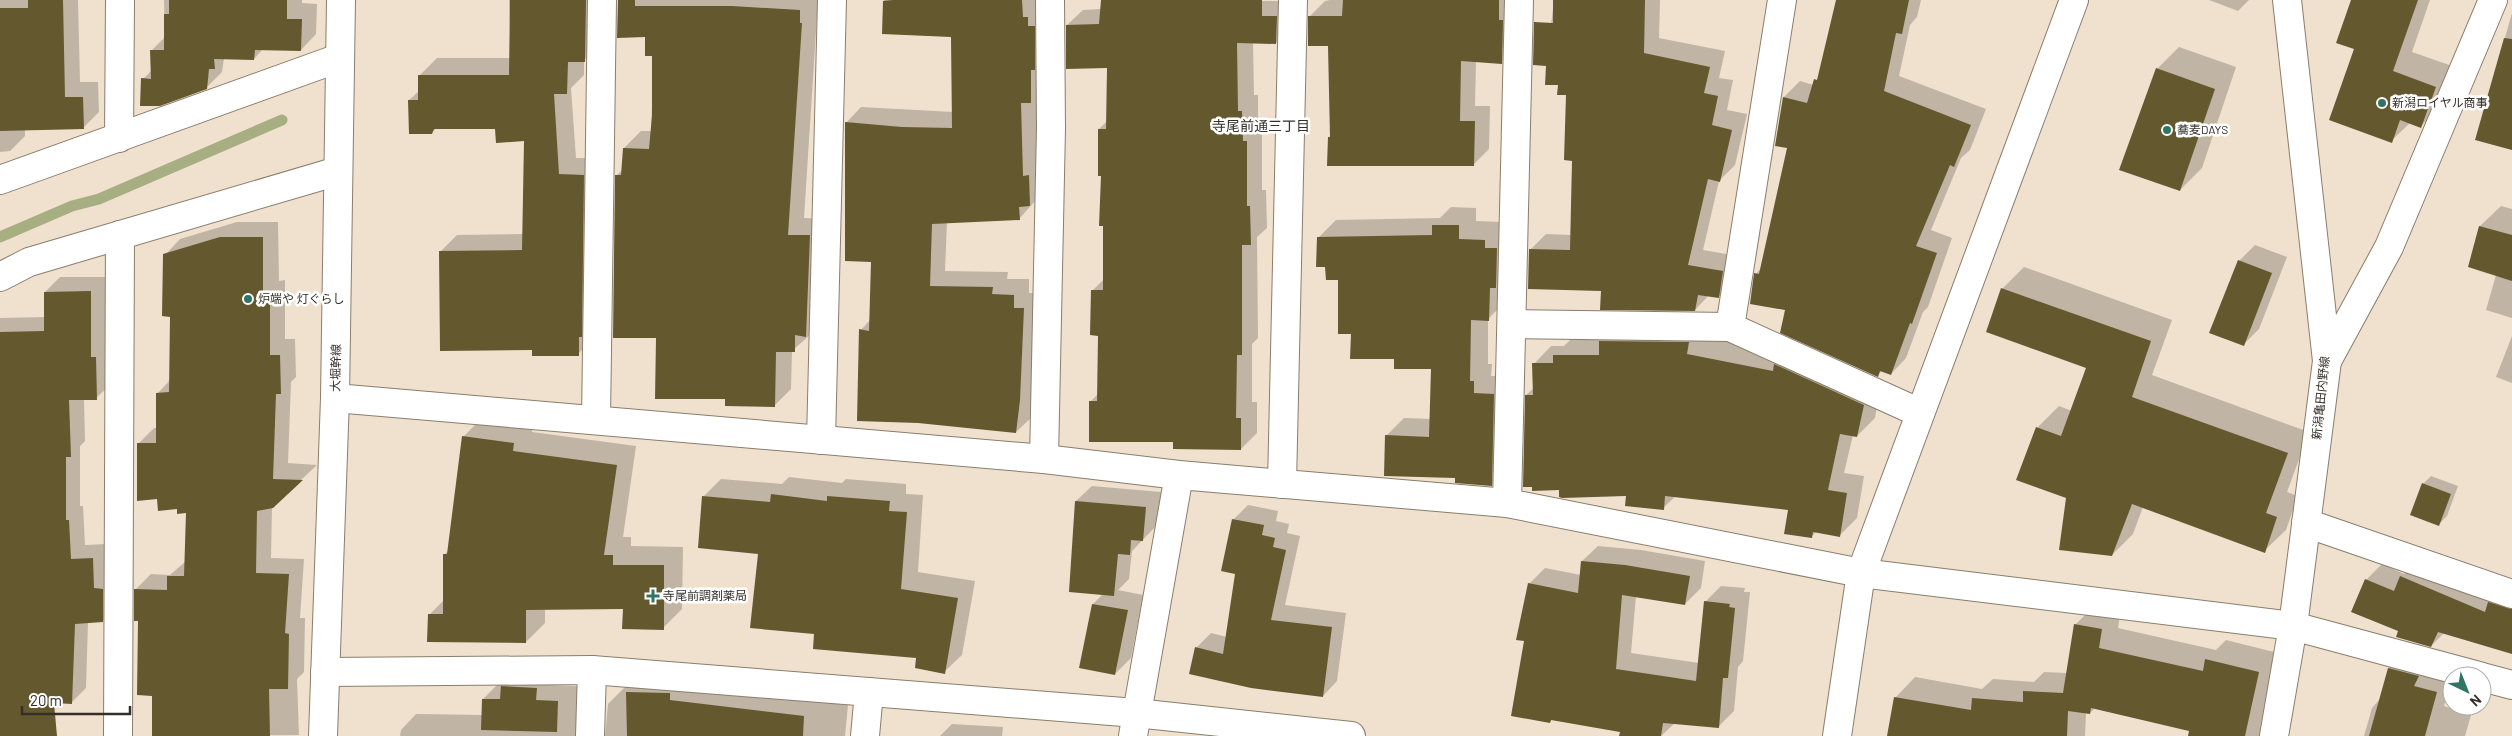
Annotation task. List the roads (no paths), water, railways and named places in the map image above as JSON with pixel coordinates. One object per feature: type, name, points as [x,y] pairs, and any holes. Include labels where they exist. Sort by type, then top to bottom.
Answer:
[{"type":"street","points":[[119,138],[120,0]]},
{"type":"street","name":"大堀幹線","points":[[322,736],[335,398],[340,0]]},
{"type":"street","points":[[596,420],[602,0]]},
{"type":"street","points":[[821,440],[832,0]]},
{"type":"street","points":[[1044,459],[1051,128],[1050,0]]},
{"type":"street","points":[[1282,484],[1293,0]]},
{"type":"street","points":[[1507,503],[1519,0]]},
{"type":"street","points":[[1730,327],[1782,0]]},
{"type":"street","points":[[1837,736],[1861,573],[2074,0]]},
{"type":"street","name":"新潟亀田内野線","points":[[2274,736],[2292,626],[2327,361],[2287,0]]},
{"type":"street","points":[[2327,361],[2389,246],[2493,0]]},
{"type":"street","points":[[0,180],[339,58]]},
{"type":"street","points":[[0,277],[29,262],[338,171]]},
{"type":"street","points":[[118,736],[120,235]]},
{"type":"street","points":[[1512,324],[1730,327],[1920,413]]},
{"type":"street","points":[[335,398],[1044,459],[1282,484],[1507,503],[1861,573],[2292,626],[2442,666]]},
{"type":"street","points":[[1134,724],[1180,474]]},
{"type":"street","points":[[2306,523],[2512,594]]},
{"type":"street","points":[[590,736],[592,670]]},
{"type":"street","points":[[325,672],[592,670],[869,692],[1134,724],[1351,736]]},
{"type":"street","points":[[2492,679],[2512,685]]},
{"type":"street","points":[[864,736],[869,692]]},
{"type":"waterway","points":[[0,237],[72,206],[99,199],[282,120]]},
{"type":"place","name":"新潟ロイヤル商事","points":[[2382,103]]},
{"type":"place","name":"蕎麦DAYS","points":[[2167,130]]},
{"type":"place","name":"炉端や 灯ぐらし","points":[[248,299]]},
{"type":"place","name":"寺尾前調剤薬局","points":[[653,596]]},
{"type":"district","name":"寺尾前通三丁目","points":[[1261,126]]}]
